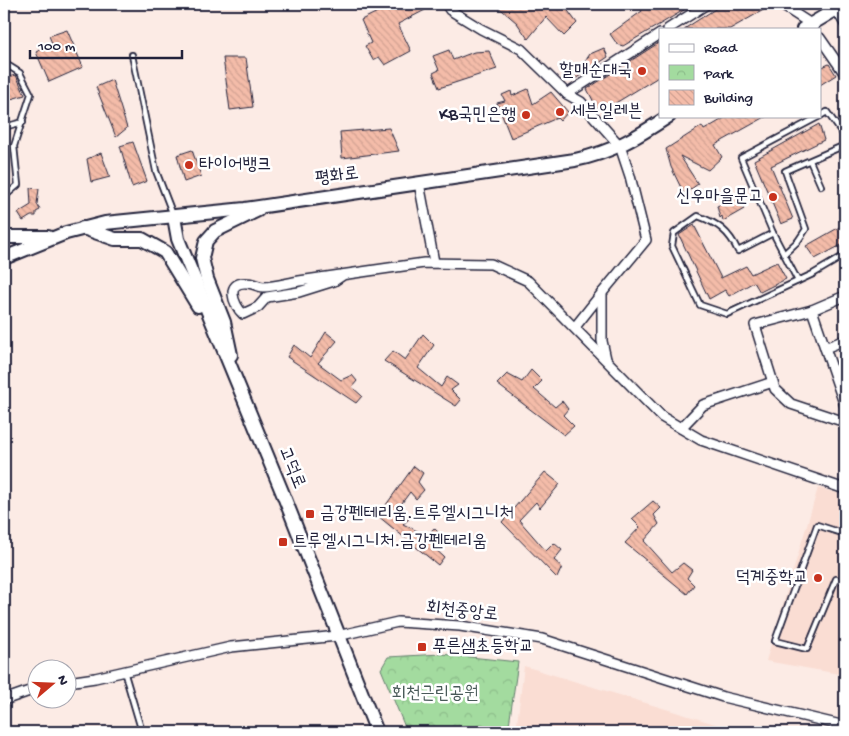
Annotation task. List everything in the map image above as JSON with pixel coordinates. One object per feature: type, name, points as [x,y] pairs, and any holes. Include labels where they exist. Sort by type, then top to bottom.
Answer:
[{"type":"main road","points":[[809,27],[841,6]]},
{"type":"main road","name":"평화로","points":[[4,258],[53,237],[113,222],[265,206],[566,162],[601,154],[620,146],[666,118]]},
{"type":"main road","points":[[235,380],[224,322],[207,279],[202,258],[206,241],[215,231],[236,223],[265,206]]},
{"type":"main road","name":"고덕로","points":[[174,216],[176,235],[283,494],[337,636],[377,731]]},
{"type":"main road","points":[[84,228],[114,238],[142,239],[165,252],[220,344]]},
{"type":"main road","points":[[4,234],[10,237],[53,237]]},
{"type":"street","points":[[670,28],[707,4]]},
{"type":"street","points":[[780,4],[809,27]]},
{"type":"street","points":[[451,6],[480,29],[521,49],[567,94],[581,102],[620,146],[630,176],[646,240],[575,326]]},
{"type":"street","points":[[841,6],[845,24]]},
{"type":"street","points":[[567,94],[659,35]]},
{"type":"street","points":[[822,41],[845,74]]},
{"type":"street","points":[[419,183],[434,262]]},
{"type":"street","points":[[344,275],[334,281],[298,292],[267,297],[258,307],[244,314],[235,306],[232,297],[238,284],[246,283],[262,287],[344,275],[434,262],[491,264],[528,281],[575,326],[662,417],[701,440],[845,489]]},
{"type":"street","points":[[602,293],[602,341],[606,359]]},
{"type":"street","points":[[845,296],[812,310],[755,325],[775,389],[791,404],[845,422]]},
{"type":"street","points":[[812,310],[825,348],[841,379],[845,406]]},
{"type":"street","points":[[825,348],[845,340]]},
{"type":"street","points":[[682,428],[703,405],[773,382]]},
{"type":"street","name":"회천중앙로","points":[[78,680],[231,647],[337,636],[398,622],[460,626],[542,639],[723,697],[845,726]]},
{"type":"street","points":[[4,700],[28,692]]},
{"type":"lane","points":[[132,56],[156,171],[174,216]]},
{"type":"lane","points":[[4,63],[20,73],[32,94],[14,146],[18,185],[4,197]]},
{"type":"lane","points":[[822,115],[827,112],[845,138]]},
{"type":"lane","points":[[798,280],[773,233],[741,158],[816,118]]},
{"type":"lane","points":[[4,127],[23,122]]},
{"type":"lane","points":[[784,254],[798,241],[806,229],[785,171],[845,145]]},
{"type":"lane","points":[[810,160],[821,186]]},
{"type":"lane","points":[[773,233],[738,251],[735,243],[718,223],[698,216],[674,233],[672,246],[700,305],[727,314],[845,255]]},
{"type":"lane","points":[[845,534],[817,526],[775,641],[807,650],[836,580],[845,582]]},
{"type":"lane","points":[[124,671],[142,732]]},
{"type":"shaded area","name":"덕계중학교","points":[[818,488],[845,495],[845,675],[766,661]]},
{"type":"shaded area","points":[[524,666],[725,727],[724,732],[516,732]]},
{"type":"green space","name":"회천근린공원","points":[[441,654],[518,662],[508,732],[407,732],[381,669],[388,657]]},
{"type":"building","points":[[394,4],[422,4],[425,10],[398,24],[411,51],[385,65],[379,57],[373,60],[365,46],[371,43],[361,20]]},
{"type":"building","points":[[495,4],[563,4],[577,23],[564,36],[546,17],[528,39],[517,23]]},
{"type":"building","points":[[638,4],[680,4],[684,10],[623,46],[617,44],[610,34],[642,11]]},
{"type":"building","points":[[723,4],[774,4],[732,28],[686,28]]},
{"type":"building","points":[[67,30],[83,67],[49,82],[36,52],[52,43],[49,36]]},
{"type":"building","points":[[659,43],[659,77],[609,107],[597,108],[587,89]]},
{"type":"building","points":[[604,48],[608,57],[572,81],[590,54]]},
{"type":"building","points":[[449,50],[453,60],[474,52],[489,51],[497,69],[439,88],[433,73],[439,70],[433,56]]},
{"type":"building","points":[[223,58],[246,58],[253,107],[230,110]]},
{"type":"building","points":[[829,64],[836,75],[822,84],[822,67]]},
{"type":"building","points":[[16,75],[25,95],[4,101],[4,78]]},
{"type":"building","points":[[112,80],[127,128],[116,137],[96,87]]},
{"type":"building","name":"KB국민은행","points":[[528,89],[533,104],[551,92],[568,112],[560,121],[557,118],[511,138],[497,103],[505,101],[502,95],[511,91],[512,96]]},
{"type":"building","points":[[725,118],[763,118],[715,145],[722,157],[708,170],[680,156],[698,184],[684,194],[671,167],[666,149],[702,126],[704,130]]},
{"type":"building","points":[[819,124],[824,140],[771,166],[793,219],[781,224],[754,160]]},
{"type":"building","points":[[389,128],[399,151],[342,158],[340,132]]},
{"type":"building","points":[[133,142],[147,181],[132,187],[120,146]]},
{"type":"building","name":"타이어뱅크","points":[[192,150],[201,176],[184,182],[177,155]]},
{"type":"building","points":[[101,153],[110,177],[91,182],[87,159]]},
{"type":"building","points":[[30,188],[39,189],[37,204],[40,210],[36,212],[36,216],[31,216],[23,221],[18,213],[31,205]]},
{"type":"building","points":[[733,193],[744,209],[723,221],[722,216],[720,218],[717,206],[724,203],[721,199]]},
{"type":"building","points":[[845,224],[845,243],[815,259],[806,246]]},
{"type":"building","points":[[694,225],[721,278],[746,266],[751,274],[777,262],[786,279],[760,292],[754,282],[729,296],[725,290],[709,299],[679,235]]},
{"type":"building","points":[[326,332],[337,341],[318,363],[341,380],[352,375],[357,381],[352,387],[362,396],[356,403],[287,357],[294,345],[310,358]]},
{"type":"building","points":[[423,334],[434,345],[418,368],[441,387],[447,377],[458,385],[451,390],[461,400],[456,406],[384,361],[393,351],[405,360]]},
{"type":"building","points":[[531,370],[542,381],[534,389],[555,407],[562,401],[568,409],[563,415],[574,426],[564,435],[497,384],[507,374],[522,382]]},
{"type":"building","points":[[414,466],[423,473],[418,482],[424,490],[416,499],[410,492],[399,507],[409,519],[403,524],[427,536],[434,528],[443,537],[434,548],[444,557],[438,565],[378,516]]},
{"type":"building","points":[[545,472],[560,484],[540,508],[536,502],[519,520],[546,551],[554,543],[562,550],[554,560],[562,567],[557,578],[502,522]]},
{"type":"building","points":[[653,501],[661,508],[654,515],[659,524],[644,541],[672,572],[683,563],[692,570],[687,578],[694,585],[687,594],[625,543],[640,527],[632,519]]},
{"type":"place","name":"할매순대국","points":[[642,71]]},
{"type":"place","name":"세븐일레븐","points":[[560,112]]},
{"type":"place","name":"KB국민은행","points":[[526,115]]},
{"type":"place","name":"타이어뱅크","points":[[189,165]]},
{"type":"place","name":"신우마을문고","points":[[773,197]]},
{"type":"place","name":"금강펜테리움.트루엘시그니처","points":[[310,514]]},
{"type":"place","name":"트루엘시그니처.금강펜테리움","points":[[283,542]]},
{"type":"place","name":"덕계중학교","points":[[818,578]]},
{"type":"place","name":"푸른샘초등학교","points":[[422,647]]}]
